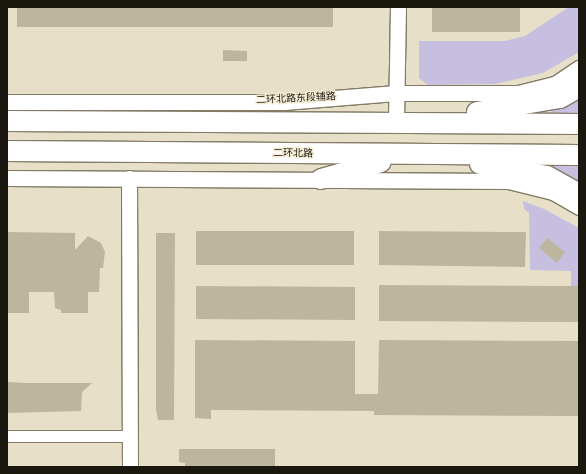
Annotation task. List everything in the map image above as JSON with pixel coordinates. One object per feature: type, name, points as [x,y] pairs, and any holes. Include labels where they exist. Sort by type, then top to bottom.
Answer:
[{"type":"highway","points":[[404,121],[523,105],[560,98],[579,87]]},
{"type":"highway","points":[[7,121],[404,121],[579,124]]},
{"type":"highway","name":"二环北路","points":[[7,152],[579,155]]},
{"type":"highway","points":[[321,179],[407,155]]},
{"type":"highway","points":[[429,155],[547,176],[579,194]]},
{"type":"main road","points":[[398,7],[396,92],[404,121]]},
{"type":"main road","name":"二环北路东段辅路","points":[[7,102],[284,102],[396,92],[447,95],[518,93],[555,84],[579,68]]},
{"type":"main road","points":[[7,178],[508,181],[553,192],[579,207]]},
{"type":"main road","points":[[129,178],[130,467]]},
{"type":"street","points":[[7,436],[130,436]]},
{"type":"shaded area","points":[[569,7],[579,7],[579,52],[543,73],[495,84],[428,85],[419,78],[419,41],[505,41],[525,36]]},
{"type":"shaded area","points":[[579,98],[579,115],[550,115],[552,111]]},
{"type":"shaded area","points":[[552,166],[579,166],[579,182],[555,172],[550,168]]},
{"type":"shaded area","points":[[523,201],[544,209],[579,228],[579,300],[571,294],[571,271],[530,270],[529,213],[524,209]]},
{"type":"building","points":[[17,7],[333,7],[333,27],[17,27]]},
{"type":"building","points":[[432,7],[520,7],[520,32],[432,32]]},
{"type":"building","points":[[223,50],[247,51],[247,61],[223,61]]},
{"type":"building","points":[[196,231],[354,231],[354,265],[196,265]]},
{"type":"building","points":[[379,231],[526,232],[525,267],[379,265]]},
{"type":"building","points":[[7,232],[75,233],[75,250],[88,236],[101,243],[105,252],[103,268],[100,268],[99,292],[88,292],[88,313],[61,313],[61,310],[55,308],[54,292],[29,292],[29,313],[7,313]]},
{"type":"building","points":[[156,233],[175,233],[174,420],[158,420],[156,410]]},
{"type":"building","points":[[547,238],[565,252],[557,263],[539,248]]},
{"type":"building","points":[[379,285],[579,286],[579,322],[379,321]]},
{"type":"building","points":[[196,286],[355,287],[355,320],[196,319]]},
{"type":"building","points":[[195,340],[355,341],[355,394],[378,394],[379,340],[579,341],[579,416],[374,415],[374,411],[211,410],[211,419],[195,418]]},
{"type":"building","points":[[7,382],[92,383],[82,392],[81,411],[7,413]]},
{"type":"building","points":[[179,449],[275,449],[275,467],[185,467],[185,463],[179,462]]}]
